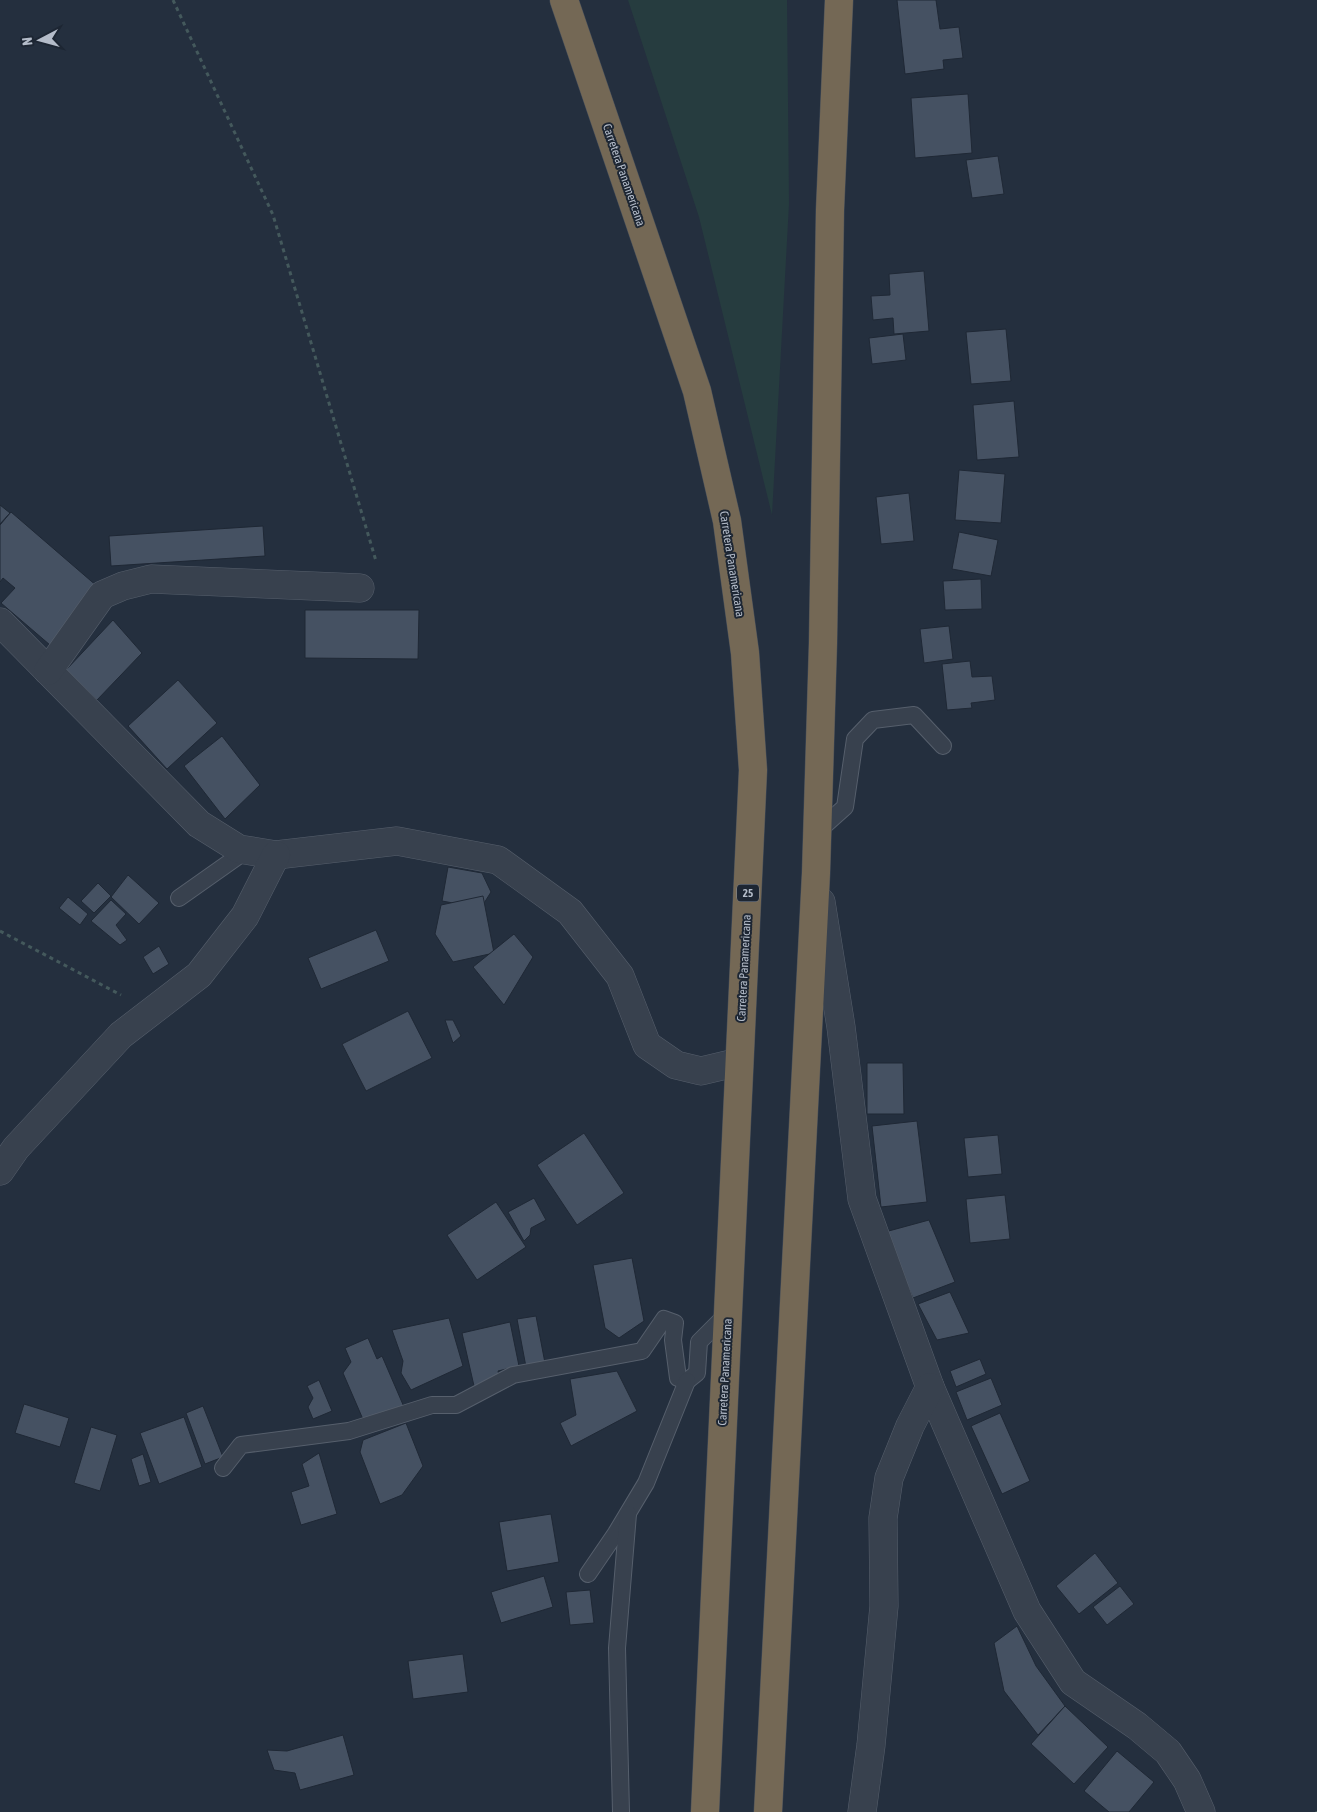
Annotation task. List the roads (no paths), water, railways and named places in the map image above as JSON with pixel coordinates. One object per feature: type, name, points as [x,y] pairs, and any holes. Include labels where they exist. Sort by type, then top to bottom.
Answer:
[{"type":"highway","name":"Carretera Panamericana","points":[[564,0],[697,391],[727,521],[745,653],[753,770],[705,1812]]},
{"type":"highway","points":[[768,1812],[816,873],[824,634],[830,210],[839,0]]},
{"type":"street","points":[[48,670],[102,595],[123,586],[151,579],[360,588]]},
{"type":"street","points":[[0,622],[199,824],[239,849],[276,855],[397,842],[498,860],[570,912],[620,976],[647,1045],[676,1065],[701,1070],[739,1062]]},
{"type":"street","points":[[0,1170],[16,1148],[121,1035],[199,975],[244,916],[276,855]]},
{"type":"street","points":[[816,873],[841,1027],[862,1199],[930,1387],[1027,1611],[1073,1682],[1137,1726],[1168,1752],[1187,1780],[1202,1812]]},
{"type":"street","points":[[862,1812],[871,1745],[884,1606],[883,1518],[889,1478],[910,1426],[930,1387]]},
{"type":"lane","points":[[817,832],[845,807],[855,739],[873,720],[914,715],[943,746]]},
{"type":"lane","points":[[179,898],[247,850]]},
{"type":"lane","points":[[588,1574],[646,1483],[687,1381],[697,1373],[699,1342],[728,1314]]},
{"type":"lane","points":[[223,1468],[241,1445],[349,1430],[432,1405],[456,1406],[513,1375],[642,1351],[664,1319],[675,1323],[673,1340],[678,1378],[687,1381]]},
{"type":"lane","points":[[621,1812],[617,1648],[628,1514]]}]
